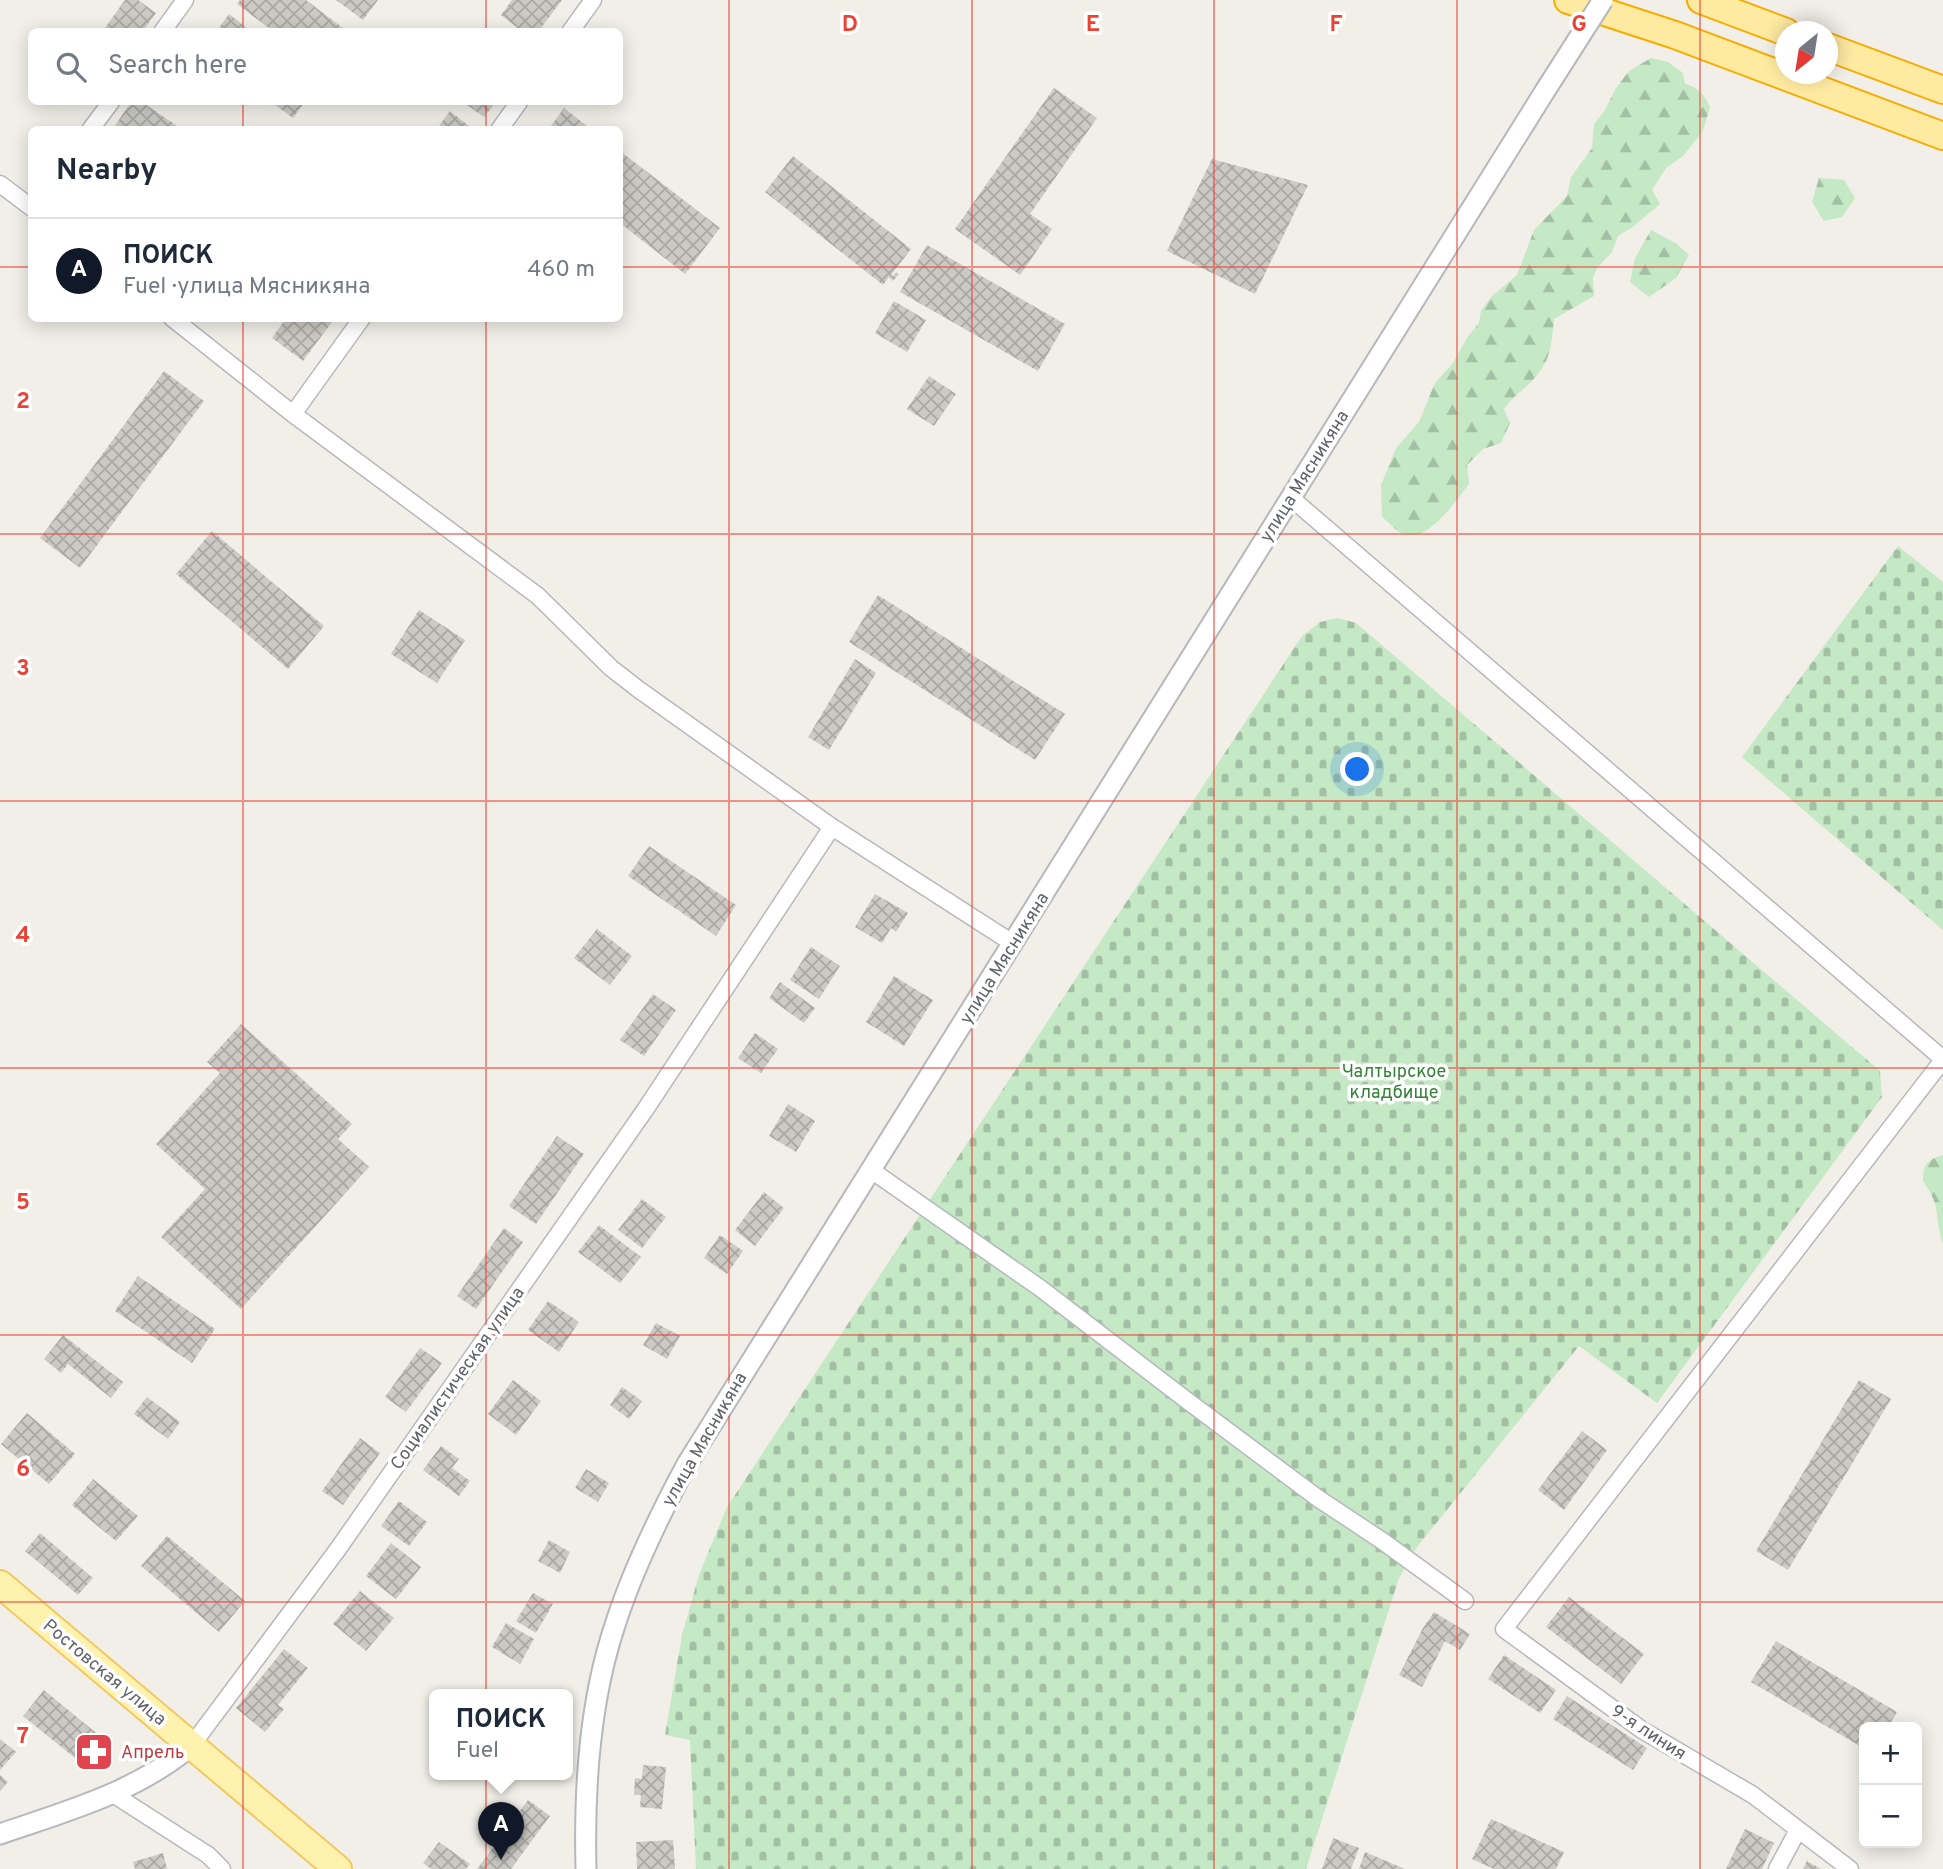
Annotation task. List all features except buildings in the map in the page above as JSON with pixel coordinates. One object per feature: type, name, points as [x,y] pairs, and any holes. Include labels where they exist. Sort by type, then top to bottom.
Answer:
[{"type":"highway","points":[[1568,0],[1675,35],[1943,136]]},
{"type":"highway","points":[[1701,0],[1775,28]]},
{"type":"highway","points":[[1838,51],[1943,90]]},
{"type":"main road","name":"Ростовская улица","points":[[0,1584],[338,1869]]},
{"type":"street","points":[[165,28],[185,0]]},
{"type":"street","points":[[573,28],[593,0]]},
{"type":"street","name":"улица Мясникяна","points":[[586,1869],[585,1829],[593,1724],[600,1680],[614,1627],[658,1517],[687,1464],[1014,944],[1290,497],[1604,0]]},
{"type":"street","points":[[93,126],[109,105]]},
{"type":"street","points":[[502,126],[517,105]]},
{"type":"street","points":[[0,184],[28,205]]},
{"type":"street","points":[[177,322],[293,414],[538,596],[561,616],[602,660],[638,689],[832,827],[1014,944]]},
{"type":"street","points":[[293,414],[359,322]]},
{"type":"street","points":[[1290,497],[1943,1060]]},
{"type":"street","name":"Социалистическая улица","points":[[0,1834],[113,1794],[170,1764],[192,1745],[338,1549],[637,1121],[832,827]]},
{"type":"street","name":"9-я линия","points":[[1850,1869],[1753,1795],[1642,1730],[1504,1629],[1943,1060]]},
{"type":"street","points":[[871,1170],[1040,1288],[1275,1466],[1465,1601]]},
{"type":"street","points":[[113,1794],[208,1855],[222,1869]]},
{"type":"street","points":[[1777,1869],[1798,1830]]},
{"type":"green space","points":[[1651,58],[1668,62],[1683,73],[1685,84],[1694,87],[1703,95],[1710,107],[1703,131],[1683,156],[1666,168],[1652,190],[1660,204],[1618,236],[1612,252],[1597,268],[1593,278],[1594,296],[1554,319],[1551,347],[1546,362],[1536,377],[1504,409],[1510,423],[1501,443],[1483,449],[1467,465],[1469,484],[1439,520],[1419,534],[1399,532],[1382,517],[1381,485],[1396,448],[1419,422],[1435,383],[1453,363],[1468,336],[1479,323],[1481,311],[1492,296],[1517,275],[1534,230],[1567,196],[1571,177],[1592,148],[1594,124],[1616,88],[1629,71]]},
{"type":"green space","points":[[1819,178],[1844,180],[1855,198],[1842,217],[1824,221],[1812,202]]},
{"type":"green space","points":[[1651,230],[1677,244],[1689,255],[1676,278],[1649,297],[1630,282],[1635,258]]},
{"type":"green space","points":[[1898,546],[1943,582],[1943,930],[1742,757]]},
{"type":"green space","name":"Чалтырское кладбище","points":[[1338,618],[1356,623],[1880,1071],[1882,1097],[1657,1403],[1579,1346],[1417,1547],[1399,1578],[1306,1869],[696,1869],[690,1740],[665,1735],[682,1635],[699,1575],[727,1507],[1302,636],[1320,622]]},
{"type":"green space","points":[[1943,1155],[1943,1244],[1935,1206],[1923,1181],[1927,1164]]},
{"type":"place","name":"Апрель","points":[[94,1752]]},
{"type":"place","name":"ПОИСК","points":[[501,1860]]}]
